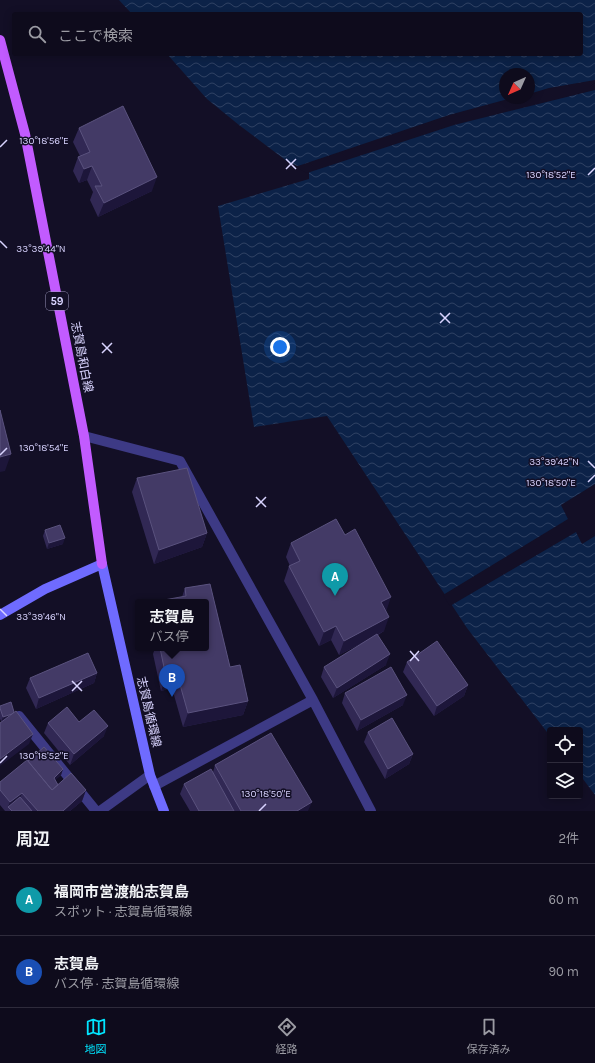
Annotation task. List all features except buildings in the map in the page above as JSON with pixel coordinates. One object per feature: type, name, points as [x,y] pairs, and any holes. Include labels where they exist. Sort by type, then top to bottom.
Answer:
[{"type":"main road","name":"志賀島和白線","points":[[0,40],[25,134],[84,436],[102,564]]},
{"type":"main road","points":[[0,615],[45,589],[102,564]]},
{"type":"main road","name":"志賀島循環線","points":[[102,564],[150,775],[164,811]]},
{"type":"street","points":[[84,436],[180,461],[313,700],[371,811]]},
{"type":"street","points":[[154,786],[313,700]]},
{"type":"street","points":[[20,716],[96,811]]},
{"type":"street","points":[[100,811],[150,775]]},
{"type":"water","points":[[119,0],[595,0],[595,795],[583,779],[583,727],[547,727],[547,732],[467,628],[327,416],[254,427],[218,206],[309,179],[309,171],[288,162],[207,99],[169,56],[583,56],[583,12],[130,12]]},
{"type":"pier","points":[[595,80],[595,90],[454,125],[307,173],[295,167],[449,115],[499,102],[499,104],[535,104],[535,92],[549,88]]},
{"type":"pier","points":[[595,484],[595,536],[582,544],[576,532],[450,606],[443,595],[568,519],[561,505]]},
{"type":"place","name":"福岡市営渡船志賀島","points":[[335,596]]},
{"type":"place","name":"志賀島","points":[[172,697]]}]
